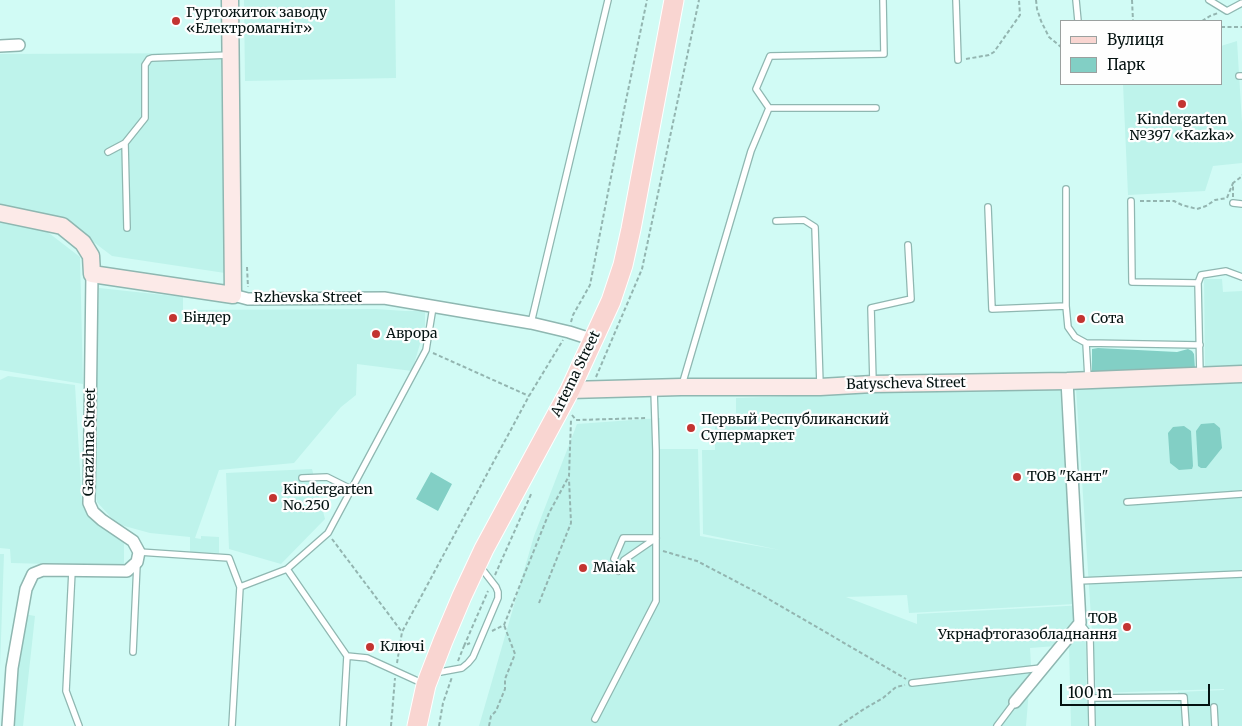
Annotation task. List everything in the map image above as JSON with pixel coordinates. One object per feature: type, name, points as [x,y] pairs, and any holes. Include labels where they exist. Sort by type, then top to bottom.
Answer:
[{"type":"main road","name":"Artema Street","points":[[417,726],[428,679],[478,562],[570,390],[610,301],[623,264],[633,220],[674,0]]},
{"type":"street","points":[[0,212],[62,226],[83,243],[91,256],[92,274],[233,295],[230,0]]},
{"type":"street","points":[[0,46],[19,45]]},
{"type":"street","name":"Garazhna Street","points":[[92,274],[89,503],[102,520],[133,541],[138,557]]},
{"type":"street","name":"Rzhevska Street","points":[[233,295],[248,299],[384,298],[531,323],[594,340]]},
{"type":"street","name":"Batyscheva Street","points":[[570,390],[681,387],[820,387],[873,384],[1067,381],[1242,374]]},
{"type":"street","points":[[1015,702],[1080,623],[1067,381]]},
{"type":"street","points":[[8,726],[12,668],[26,589],[33,574],[43,570],[127,571],[138,557]]},
{"type":"lane","points":[[531,323],[608,0]]},
{"type":"lane","points":[[769,108],[756,89],[770,56],[884,54],[883,0]]},
{"type":"lane","points":[[956,0],[958,60]]},
{"type":"lane","points":[[1076,0],[1078,20]]},
{"type":"lane","points":[[1209,0],[1227,11],[1242,3]]},
{"type":"lane","points":[[108,152],[125,143],[145,118],[145,65],[149,60],[152,58],[230,55]]},
{"type":"lane","points":[[769,108],[876,108]]},
{"type":"lane","points":[[681,387],[751,151],[769,108]]},
{"type":"lane","points":[[125,143],[127,228]]},
{"type":"lane","points":[[1066,189],[1066,306],[1068,327],[1075,337],[1086,343],[1200,345]]},
{"type":"lane","points":[[1131,201],[1132,282],[1198,283]]},
{"type":"lane","points":[[1233,204],[1242,204]]},
{"type":"lane","points":[[988,207],[992,309],[1066,306]]},
{"type":"lane","points":[[776,220],[804,220],[815,227],[820,387]]},
{"type":"lane","points":[[873,384],[871,308],[910,299],[908,245]]},
{"type":"lane","points":[[1200,376],[1198,283],[1201,275],[1226,271],[1242,277]]},
{"type":"lane","points":[[240,586],[287,569],[328,533],[426,350],[433,307]]},
{"type":"lane","points":[[1086,343],[1088,380]]},
{"type":"lane","points":[[595,719],[656,601],[654,388]]},
{"type":"lane","points":[[302,478],[327,476],[351,489]]},
{"type":"lane","points":[[1127,502],[1242,494]]},
{"type":"lane","points":[[614,559],[622,538],[656,538]]},
{"type":"lane","points":[[618,571],[624,560],[656,538]]},
{"type":"lane","points":[[133,652],[138,557],[229,558],[240,586],[232,726]]},
{"type":"lane","points":[[347,656],[367,658],[396,671],[428,679],[462,668],[473,657],[498,598],[498,592],[478,562]]},
{"type":"lane","points":[[287,569],[347,656],[343,726]]},
{"type":"lane","points":[[72,570],[66,691],[79,726]]},
{"type":"lane","points":[[1078,581],[1242,574]]},
{"type":"lane","points":[[1080,623],[1090,636],[1092,726]]},
{"type":"lane","points":[[912,683],[1043,668]]},
{"type":"lane","points":[[1091,698],[1184,697],[1186,726]]},
{"type":"lane","points":[[998,726],[1015,702]]},
{"type":"lane","points":[[1214,707],[1215,726]]},
{"type":"path","points":[[391,726],[402,632],[529,396],[569,332],[573,315],[590,285],[647,0]]},
{"type":"path","points":[[958,60],[989,55],[994,52],[1020,15],[1019,0]]},
{"type":"path","points":[[1036,0],[1041,20],[1050,37],[1060,45]]},
{"type":"path","points":[[1132,0],[1133,20]]},
{"type":"path","points":[[1204,20],[1227,11]]},
{"type":"path","points":[[1222,28],[1242,27]]},
{"type":"path","points":[[1131,201],[1174,201],[1197,208],[1206,206],[1215,200],[1228,198],[1233,183],[1242,175]]},
{"type":"path","points":[[1233,183],[1233,204]]},
{"type":"path","points":[[426,350],[529,396]]},
{"type":"path","points":[[567,423],[571,415],[576,420],[655,418]]},
{"type":"path","points":[[539,603],[571,523],[569,476]]},
{"type":"path","points":[[464,646],[535,485]]},
{"type":"path","points":[[328,533],[402,632]]},
{"type":"path","points":[[656,549],[697,561],[760,594],[912,683]]},
{"type":"path","points":[[489,726],[491,716],[496,711],[505,689],[505,679],[515,654],[504,624]]},
{"type":"path","points":[[839,726],[883,698],[896,687],[912,683]]},
{"type":"shaded area","points":[[244,0],[395,0],[396,78],[245,81]]},
{"type":"shaded area","name":"Kindergarten №397 «Kazka»","points":[[1237,41],[1242,123],[1242,163],[1213,166],[1205,191],[1128,195],[1123,85],[1222,85],[1222,46]]},
{"type":"shaded area","points":[[221,53],[225,273],[112,256],[62,218],[0,204],[0,54]]},
{"type":"shaded area","points":[[0,219],[45,230],[80,257],[83,384],[0,370]]},
{"type":"shaded area","points":[[1204,279],[1222,279],[1223,292],[1242,291],[1242,365],[1205,366]]},
{"type":"shaded area","points":[[99,288],[183,297],[183,310],[376,309],[425,311],[425,327],[412,371],[357,364],[356,395],[341,407],[294,463],[219,470],[195,538],[201,539],[201,536],[219,537],[219,553],[190,552],[190,537],[150,533],[117,524],[97,502],[93,452]]},
{"type":"shaded area","points":[[8,376],[75,385],[82,503],[95,517],[124,541],[124,566],[11,563],[10,549],[0,548],[0,380]]},
{"type":"shaded area","points":[[1242,383],[1242,726],[1071,726],[1069,645],[1030,648],[1031,665],[1026,726],[479,726],[534,536],[577,424],[660,418],[660,449],[698,449],[700,536],[780,550],[703,534],[702,450],[715,450],[715,423],[736,422],[736,398],[1060,386],[1075,604],[909,613],[907,595],[846,597],[917,624],[917,614],[1085,605],[1087,704],[1178,702],[1178,692],[1224,690],[1096,693],[1076,389]]},
{"type":"shaded area","name":"Kindergarten No.250","points":[[312,469],[325,519],[281,564],[229,549],[226,473]]},
{"type":"shaded area","points":[[0,554],[4,554],[0,667]]},
{"type":"shaded area","points":[[24,614],[35,616],[23,726],[12,726]]},
{"type":"green space","points":[[1092,349],[1177,352],[1188,349],[1194,354],[1195,369],[1092,372]]},
{"type":"green space","points":[[1214,423],[1220,428],[1222,448],[1206,468],[1201,468],[1198,466],[1196,431],[1201,424]]},
{"type":"green space","points":[[1184,426],[1191,431],[1193,466],[1192,469],[1179,470],[1170,463],[1168,433],[1173,427]]},
{"type":"green space","points":[[431,472],[452,484],[438,511],[416,499]]},
{"type":"place","name":"Гуртожиток заводу «Електромагніт»","points":[[176,21]]},
{"type":"place","name":"Kindergarten №397 «Kazka»","points":[[1182,104]]},
{"type":"place","name":"Біндер","points":[[173,318]]},
{"type":"place","name":"Сота","points":[[1081,319]]},
{"type":"place","name":"Аврора","points":[[376,334]]},
{"type":"place","name":"Первый Республиканский Супермаркет","points":[[691,428]]},
{"type":"place","name":"ТОВ \"Кант\"","points":[[1017,477]]},
{"type":"place","name":"Kindergarten No.250","points":[[273,498]]},
{"type":"place","name":"Maiak","points":[[583,568]]},
{"type":"place","name":"ТОВ Укрнафтогазобладнання","points":[[1127,627]]},
{"type":"place","name":"Ключі","points":[[370,647]]}]
